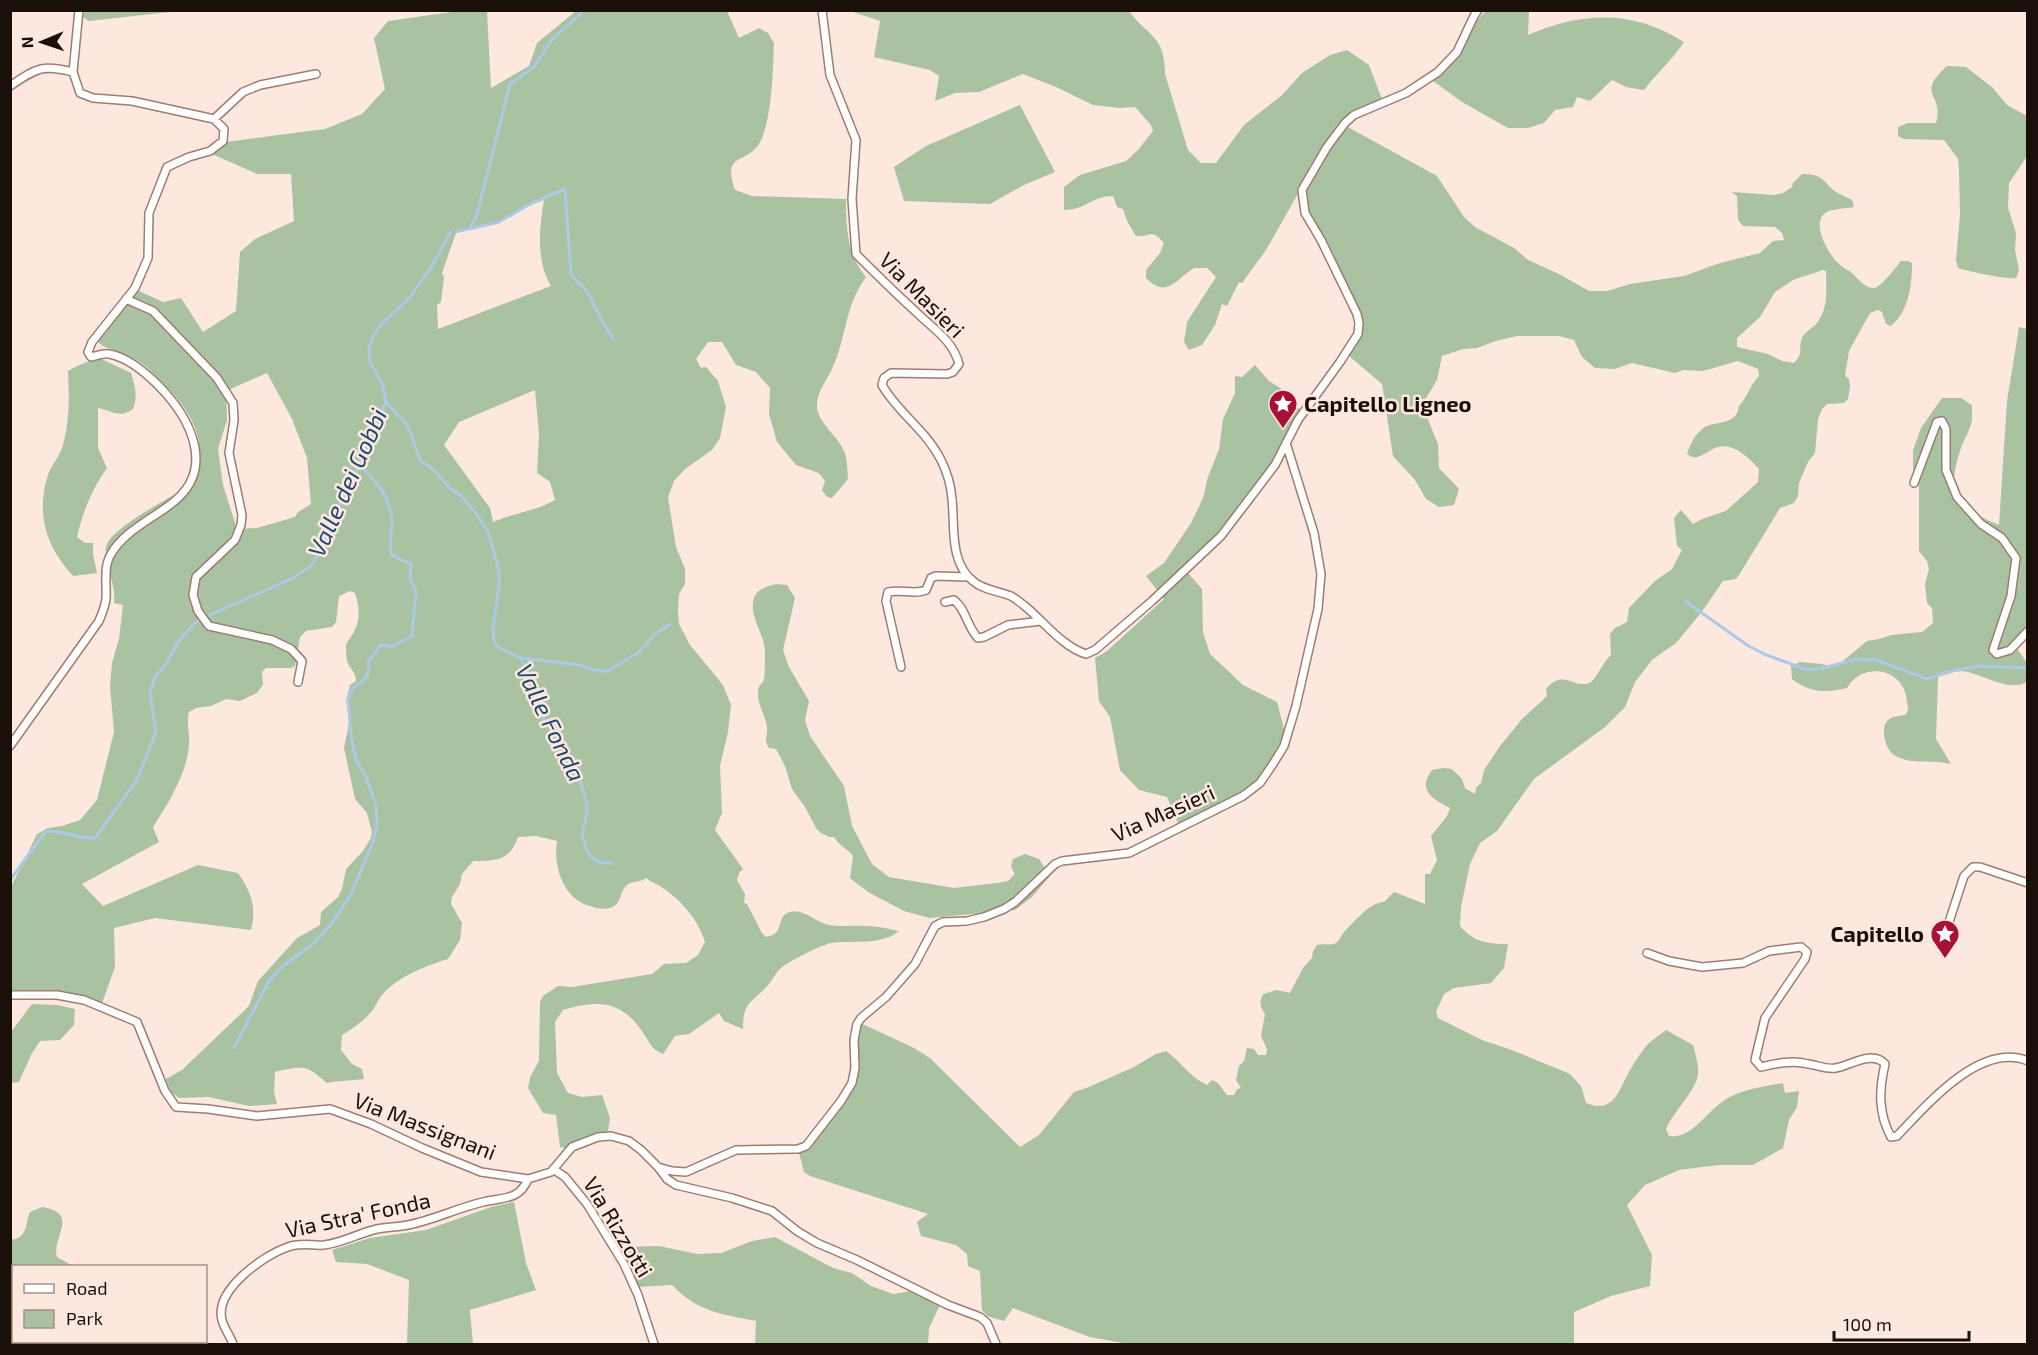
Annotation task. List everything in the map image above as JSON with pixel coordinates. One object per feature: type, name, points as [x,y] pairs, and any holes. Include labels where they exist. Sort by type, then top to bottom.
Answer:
[{"type":"street","points":[[10,746],[99,621],[105,600],[105,573],[110,554],[130,533],[172,504],[182,494],[193,473],[196,453],[194,440],[177,405],[146,373],[109,354],[91,357],[88,352],[92,342],[135,288],[148,258],[149,213],[167,168],[189,157],[210,152],[223,141],[224,129],[214,119],[132,100],[93,98],[80,93],[73,72],[79,10]]},
{"type":"street","name":"Via Masieri","points":[[822,10],[830,75],[856,140],[852,199],[856,254],[942,335],[956,355],[959,364],[954,372],[947,374],[891,373],[884,378],[882,385],[889,397],[922,430],[941,459],[949,481],[955,547],[968,577]]},
{"type":"street","points":[[901,667],[885,601],[888,592],[901,590],[920,593],[926,590],[931,578],[936,576],[968,577],[975,583],[1012,597],[1078,652],[1086,654],[1095,650],[1152,601],[1221,536],[1275,465],[1298,420],[1358,334],[1357,314],[1305,213],[1302,189],[1327,147],[1345,123],[1354,115],[1406,93],[1438,72],[1457,52],[1478,10]]},
{"type":"street","points":[[10,86],[37,69],[48,67],[73,72]]},
{"type":"street","points":[[214,119],[243,92],[260,85],[316,74]]},
{"type":"street","points":[[126,299],[153,311],[217,378],[233,403],[234,420],[229,453],[242,515],[241,525],[235,540],[196,577],[193,595],[198,611],[209,626],[272,640],[291,649],[302,661],[298,682]]},
{"type":"street","points":[[1914,483],[1936,422],[1942,422],[1946,429],[1946,470],[1957,498],[1981,524],[2002,538],[2016,558],[2011,596],[1993,650],[1997,654],[2010,650],[2028,631]]},
{"type":"street","name":"Via Masieri","points":[[657,1167],[686,1172],[736,1150],[798,1149],[806,1146],[852,1083],[857,1024],[886,997],[915,964],[935,926],[943,922],[967,921],[992,915],[1015,902],[1055,864],[1073,858],[1129,853],[1238,799],[1260,783],[1284,746],[1296,706],[1318,609],[1321,574],[1314,533],[1286,442]]},
{"type":"street","points":[[945,602],[954,600],[959,603],[973,633],[978,638],[1008,625],[1041,621]]},
{"type":"street","points":[[1948,925],[1964,876],[1972,867],[1980,867],[2028,883]]},
{"type":"street","points":[[1647,953],[1669,961],[1702,967],[1743,963],[1769,951],[1801,947],[1807,952],[1805,959],[1765,1018],[1755,1060],[1761,1066],[1795,1062],[1834,1069],[1876,1058],[1885,1064],[1880,1100],[1891,1137],[1897,1136],[1953,1082],[1981,1064],[2001,1058],[2028,1062]]},
{"type":"street","name":"Via Massignani","points":[[10,995],[57,995],[84,999],[137,1022],[165,1091],[176,1107],[257,1116],[330,1109],[371,1124],[481,1172],[528,1179]]},
{"type":"street","points":[[553,1169],[572,1147],[598,1137],[611,1136],[629,1142],[641,1150],[676,1185],[732,1198],[772,1211],[796,1231],[817,1243],[948,1305],[980,1317],[987,1323],[996,1344]]},
{"type":"street","name":"Via Stra' Fonda","points":[[233,1344],[222,1320],[221,1308],[224,1297],[240,1277],[275,1253],[289,1246],[305,1243],[324,1245],[379,1228],[418,1223],[483,1202],[509,1197],[521,1192],[528,1179],[553,1169]]},
{"type":"street","name":"Via Rizzotti","points":[[553,1169],[565,1177],[587,1204],[624,1264],[638,1295],[654,1344]]},
{"type":"green space","points":[[84,10],[179,11],[89,21],[83,17]]},
{"type":"green space","points":[[459,11],[487,11],[491,88],[529,66],[537,43],[576,11],[727,11],[739,38],[759,28],[768,33],[774,43],[769,110],[759,144],[748,155],[733,164],[731,170],[735,190],[752,196],[846,199],[847,230],[851,250],[866,277],[854,300],[837,357],[817,402],[821,419],[841,445],[847,461],[848,479],[832,498],[827,497],[822,490],[825,481],[819,473],[796,465],[777,442],[769,414],[770,388],[756,372],[736,365],[722,342],[708,342],[696,359],[701,368],[706,367],[718,381],[726,407],[720,438],[712,450],[685,469],[674,481],[668,497],[676,547],[685,569],[685,584],[679,594],[679,624],[690,645],[723,685],[731,705],[728,732],[720,766],[722,813],[715,830],[743,869],[737,880],[745,894],[744,903],[747,904],[766,937],[776,932],[785,914],[795,911],[829,925],[871,926],[899,931],[892,936],[875,941],[831,943],[803,955],[778,971],[749,1004],[744,1013],[743,1029],[724,1021],[719,1013],[689,1034],[675,1036],[663,1054],[654,1048],[636,1023],[619,1009],[588,1004],[563,1010],[555,1022],[557,1073],[568,1093],[582,1097],[602,1095],[610,1118],[608,1131],[565,1148],[560,1147],[556,1115],[543,1113],[528,1088],[530,1077],[539,1061],[540,1002],[543,996],[558,986],[572,987],[652,974],[664,964],[686,963],[698,955],[705,942],[694,919],[683,905],[670,893],[646,878],[627,885],[618,903],[613,907],[600,909],[581,902],[573,896],[562,880],[557,861],[557,841],[536,836],[518,837],[511,851],[501,858],[473,861],[462,874],[460,884],[452,897],[451,904],[462,923],[460,940],[448,959],[421,968],[396,982],[365,1018],[342,1035],[341,1050],[352,1064],[362,1069],[364,1079],[327,1083],[306,1068],[279,1071],[275,1072],[274,1092],[277,1104],[249,1106],[209,1097],[179,1098],[171,1092],[166,1079],[182,1070],[249,1006],[258,981],[297,938],[320,925],[321,912],[338,897],[342,889],[346,869],[363,851],[371,838],[372,832],[367,813],[355,799],[344,748],[350,719],[346,701],[350,685],[356,681],[347,661],[346,644],[354,632],[359,614],[355,593],[350,591],[339,596],[336,622],[332,627],[306,631],[300,637],[295,666],[266,668],[262,672],[263,685],[257,693],[240,701],[226,699],[189,712],[189,745],[185,766],[153,827],[159,842],[82,884],[103,906],[198,865],[238,873],[252,900],[251,930],[155,918],[114,928],[115,967],[102,1003],[59,992],[11,992],[10,889],[37,834],[48,828],[80,820],[97,800],[114,732],[110,686],[123,605],[114,603],[106,557],[107,544],[124,526],[182,489],[194,473],[198,460],[197,433],[184,408],[144,365],[129,356],[103,346],[97,338],[114,321],[137,290],[163,302],[181,298],[203,332],[236,311],[240,252],[255,239],[294,221],[291,174],[257,174],[212,154],[222,148],[226,142],[325,129],[362,114],[385,89],[374,38],[388,21]],"holes":[[[544,200],[540,244],[543,266],[551,286],[438,329],[437,305],[441,302],[444,277],[442,273],[456,233],[496,224]],[[267,373],[292,419],[307,458],[311,504],[298,512],[295,517],[257,528],[237,529],[223,485],[218,449],[227,420],[226,391]],[[535,390],[539,435],[537,473],[550,482],[555,500],[493,522],[490,508],[444,445],[459,422]]]},
{"type":"green space","points":[[850,11],[1129,11],[1159,44],[1165,74],[1188,150],[1201,163],[1216,163],[1244,125],[1282,95],[1302,73],[1330,55],[1347,50],[1369,65],[1382,99],[1354,112],[1324,148],[1266,250],[1242,283],[1239,282],[1227,306],[1222,304],[1215,325],[1202,345],[1189,350],[1184,342],[1187,322],[1216,277],[1207,268],[1194,268],[1171,285],[1160,287],[1153,284],[1146,278],[1146,270],[1160,253],[1164,243],[1154,234],[1136,236],[1123,209],[1117,207],[1113,196],[1100,198],[1078,208],[1064,210],[1064,187],[1080,175],[1126,161],[1153,131],[1151,125],[1135,107],[1093,105],[1023,74],[979,92],[955,93],[935,101],[939,76],[930,70],[874,57],[880,21]]},
{"type":"green space","points":[[1486,11],[1529,11],[1528,35],[1568,22],[1587,18],[1607,18],[1626,19],[1645,24],[1665,31],[1684,42],[1644,90],[1626,87],[1612,80],[1590,101],[1577,97],[1573,107],[1555,110],[1544,123],[1528,128],[1508,128],[1462,102],[1433,81],[1456,58],[1477,20]]},
{"type":"green space","points":[[1947,66],[1966,67],[1993,88],[2007,105],[2027,116],[2027,156],[2009,183],[2008,208],[2016,233],[2015,250],[2019,270],[2016,278],[1997,277],[1958,268],[1956,260],[1960,215],[1958,159],[1944,140],[1904,139],[1898,136],[1898,127],[1908,123],[1936,123],[1937,106],[1931,89],[1937,76]]},
{"type":"green space","points":[[1020,105],[1055,172],[1024,185],[990,204],[904,201],[894,167],[926,146]]},
{"type":"green space","points":[[1346,126],[1437,176],[1464,217],[1475,227],[1514,248],[1528,260],[1589,291],[1607,291],[1630,284],[1684,276],[1720,263],[1760,253],[1773,241],[1784,240],[1782,233],[1775,227],[1743,226],[1738,220],[1737,196],[1732,192],[1774,195],[1783,193],[1792,187],[1802,174],[1818,177],[1835,191],[1852,200],[1854,207],[1826,213],[1820,220],[1820,226],[1823,239],[1833,258],[1862,283],[1868,287],[1878,287],[1901,261],[1912,263],[1906,305],[1897,320],[1891,326],[1886,324],[1882,312],[1878,310],[1870,313],[1849,351],[1845,376],[1849,379],[1848,399],[1844,403],[1827,404],[1822,409],[1818,419],[1815,453],[1808,462],[1799,483],[1798,496],[1794,503],[1780,508],[1736,579],[1723,581],[1676,643],[1652,660],[1635,682],[1625,707],[1605,727],[1534,779],[1497,831],[1480,843],[1470,864],[1461,907],[1460,926],[1470,936],[1481,941],[1508,944],[1504,968],[1491,983],[1454,988],[1444,994],[1436,1012],[1438,1018],[1482,1040],[1570,1074],[1581,1086],[1586,1103],[1595,1106],[1603,1106],[1614,1098],[1643,1050],[1666,1030],[1693,1045],[1698,1070],[1693,1087],[1666,1129],[1669,1136],[1677,1136],[1691,1130],[1722,1102],[1744,1091],[1783,1083],[1785,1093],[1799,1091],[1797,1107],[1789,1120],[1783,1148],[1753,1165],[1719,1165],[1679,1170],[1645,1185],[1627,1205],[1652,1255],[1650,1286],[1611,1296],[1574,1312],[1574,1344],[1128,1344],[1090,1337],[1013,1308],[1004,1321],[987,1316],[982,1310],[980,1271],[968,1266],[967,1254],[956,1245],[921,1236],[917,1222],[928,1214],[810,1176],[804,1172],[797,1145],[805,1141],[847,1087],[851,1069],[850,1037],[854,1020],[914,1048],[931,1059],[1020,1147],[1039,1135],[1074,1092],[1166,1051],[1201,1082],[1207,1085],[1212,1080],[1218,1083],[1227,1095],[1234,1095],[1237,1089],[1241,1088],[1236,1080],[1247,1048],[1254,1049],[1258,1055],[1266,1055],[1267,1049],[1261,1036],[1265,1014],[1261,1004],[1263,994],[1277,990],[1290,993],[1303,968],[1312,958],[1317,945],[1336,943],[1362,913],[1373,905],[1384,902],[1394,892],[1425,904],[1425,874],[1430,874],[1437,860],[1431,836],[1447,816],[1450,808],[1432,797],[1426,788],[1432,770],[1452,769],[1462,779],[1465,788],[1475,794],[1484,770],[1500,746],[1522,719],[1547,696],[1546,689],[1552,683],[1564,679],[1585,684],[1595,678],[1611,655],[1610,634],[1615,628],[1627,622],[1629,608],[1655,581],[1672,569],[1682,550],[1677,546],[1674,518],[1681,510],[1693,524],[1726,511],[1758,482],[1759,469],[1746,456],[1730,447],[1718,447],[1699,457],[1687,454],[1702,429],[1734,417],[1759,376],[1758,369],[1738,361],[1703,371],[1684,370],[1675,373],[1632,363],[1615,369],[1595,368],[1582,357],[1574,340],[1559,336],[1517,336],[1442,356],[1437,380],[1422,405],[1438,444],[1439,468],[1459,489],[1454,505],[1439,507],[1426,499],[1415,480],[1393,456],[1382,384],[1349,356],[1361,334],[1363,322],[1321,236],[1299,200],[1324,155]],"holes":[[[1826,271],[1826,298],[1821,317],[1802,338],[1800,355],[1794,363],[1737,347],[1737,338],[1760,317],[1775,292],[1793,280]]]},
{"type":"green space","points":[[2019,327],[2027,329],[2028,624],[2014,644],[2027,663],[2027,682],[2020,685],[2003,684],[1962,671],[1938,677],[1936,739],[1951,764],[1908,760],[1891,752],[1884,736],[1887,721],[1893,717],[1905,715],[1908,711],[1904,690],[1899,681],[1891,675],[1872,671],[1854,679],[1847,688],[1818,691],[1805,687],[1792,679],[1791,666],[1800,662],[1831,667],[1838,665],[1867,641],[1891,635],[1922,632],[1933,623],[1932,608],[1927,603],[1925,584],[1929,569],[1927,561],[1919,551],[1919,486],[1913,474],[1913,450],[1921,428],[1942,398],[1961,398],[1972,405],[1971,424],[1961,447],[1955,472],[1956,501],[1959,507],[1999,525],[2007,401]]},
{"type":"green space","points":[[97,357],[131,373],[136,395],[133,409],[128,412],[115,413],[98,408],[98,448],[107,468],[89,501],[77,537],[85,543],[93,543],[97,573],[73,576],[50,543],[44,518],[44,492],[48,474],[62,449],[67,426],[68,371]]},
{"type":"green space","points":[[1255,365],[1269,381],[1285,391],[1305,416],[1283,457],[1251,504],[1188,573],[1202,589],[1203,632],[1210,654],[1243,685],[1277,702],[1286,736],[1267,781],[1257,780],[1245,792],[1179,826],[1167,797],[1139,790],[1120,770],[1110,717],[1099,701],[1095,658],[1107,651],[1164,599],[1146,576],[1164,563],[1191,523],[1203,498],[1219,449],[1223,419],[1235,393],[1235,376],[1242,377]]},
{"type":"green space","points":[[776,584],[787,585],[795,598],[783,650],[789,667],[809,701],[805,720],[810,736],[844,786],[852,826],[872,864],[889,877],[954,888],[1008,881],[1015,874],[1011,867],[1013,859],[1025,854],[1039,859],[1050,876],[1032,897],[1015,910],[930,918],[904,911],[868,892],[850,878],[853,856],[834,837],[821,833],[816,828],[792,789],[785,766],[776,749],[769,748],[766,743],[767,727],[758,696],[759,687],[764,679],[765,652],[753,605],[754,598],[760,590]]},
{"type":"green space","points":[[32,1004],[57,1005],[75,1009],[74,1025],[60,1040],[40,1041],[19,1082],[11,1083],[11,1032]]},
{"type":"green space","points":[[514,1202],[526,1263],[536,1290],[470,1310],[473,1344],[407,1344],[409,1280],[367,1264],[336,1262],[332,1250],[370,1238],[426,1230],[491,1207]]},
{"type":"green space","points":[[42,1207],[54,1210],[60,1215],[62,1227],[56,1250],[57,1257],[71,1265],[12,1265],[11,1284],[11,1240],[23,1233],[30,1212]]},
{"type":"green space","points":[[775,1237],[833,1268],[852,1273],[871,1286],[893,1294],[911,1291],[940,1305],[929,1328],[928,1344],[755,1344],[756,1321],[721,1314],[701,1306],[691,1301],[672,1285],[637,1287],[618,1247],[659,1246],[697,1254],[721,1253],[752,1241]]},
{"type":"waterway","name":"Valle dei Gobbi","points":[[457,231],[469,229],[476,218],[510,84],[534,67],[551,41],[584,10]]},
{"type":"waterway","points":[[469,229],[499,222],[530,204],[565,189],[571,274],[588,293],[614,340]]},
{"type":"waterway","name":"Valle dei Gobbi","points":[[10,880],[46,831],[95,838],[137,780],[156,732],[150,692],[155,677],[167,663],[177,643],[195,623],[293,578],[311,566],[323,548],[350,480],[360,465],[370,425],[381,413],[386,402],[383,386],[370,362],[369,349],[373,336],[380,326],[410,297],[430,269],[451,231]]},
{"type":"waterway","name":"Valle Fonda","points":[[386,402],[408,426],[420,460],[460,495],[476,513],[488,532],[499,570],[493,628],[494,642],[499,648],[521,658],[542,717],[567,747],[568,757],[579,777],[586,801],[587,812],[582,834],[586,849],[596,861],[613,863]]},
{"type":"waterway","points":[[234,1048],[269,981],[283,966],[314,943],[331,925],[351,894],[374,840],[377,824],[376,805],[366,777],[356,760],[348,700],[352,689],[366,678],[369,670],[368,662],[381,645],[392,647],[412,636],[416,591],[410,578],[411,564],[391,554],[392,521],[389,504],[376,483],[360,465]]},
{"type":"waterway","points":[[1685,601],[1747,645],[1807,670],[1857,659],[1876,660],[1927,679],[1946,672],[1980,666],[2028,668]]},
{"type":"waterway","points":[[521,658],[608,671],[639,652],[656,633],[671,624]]},
{"type":"place","name":"Capitello Ligneo","points":[[1283,430]]},
{"type":"place","name":"Capitello","points":[[1945,960]]}]
